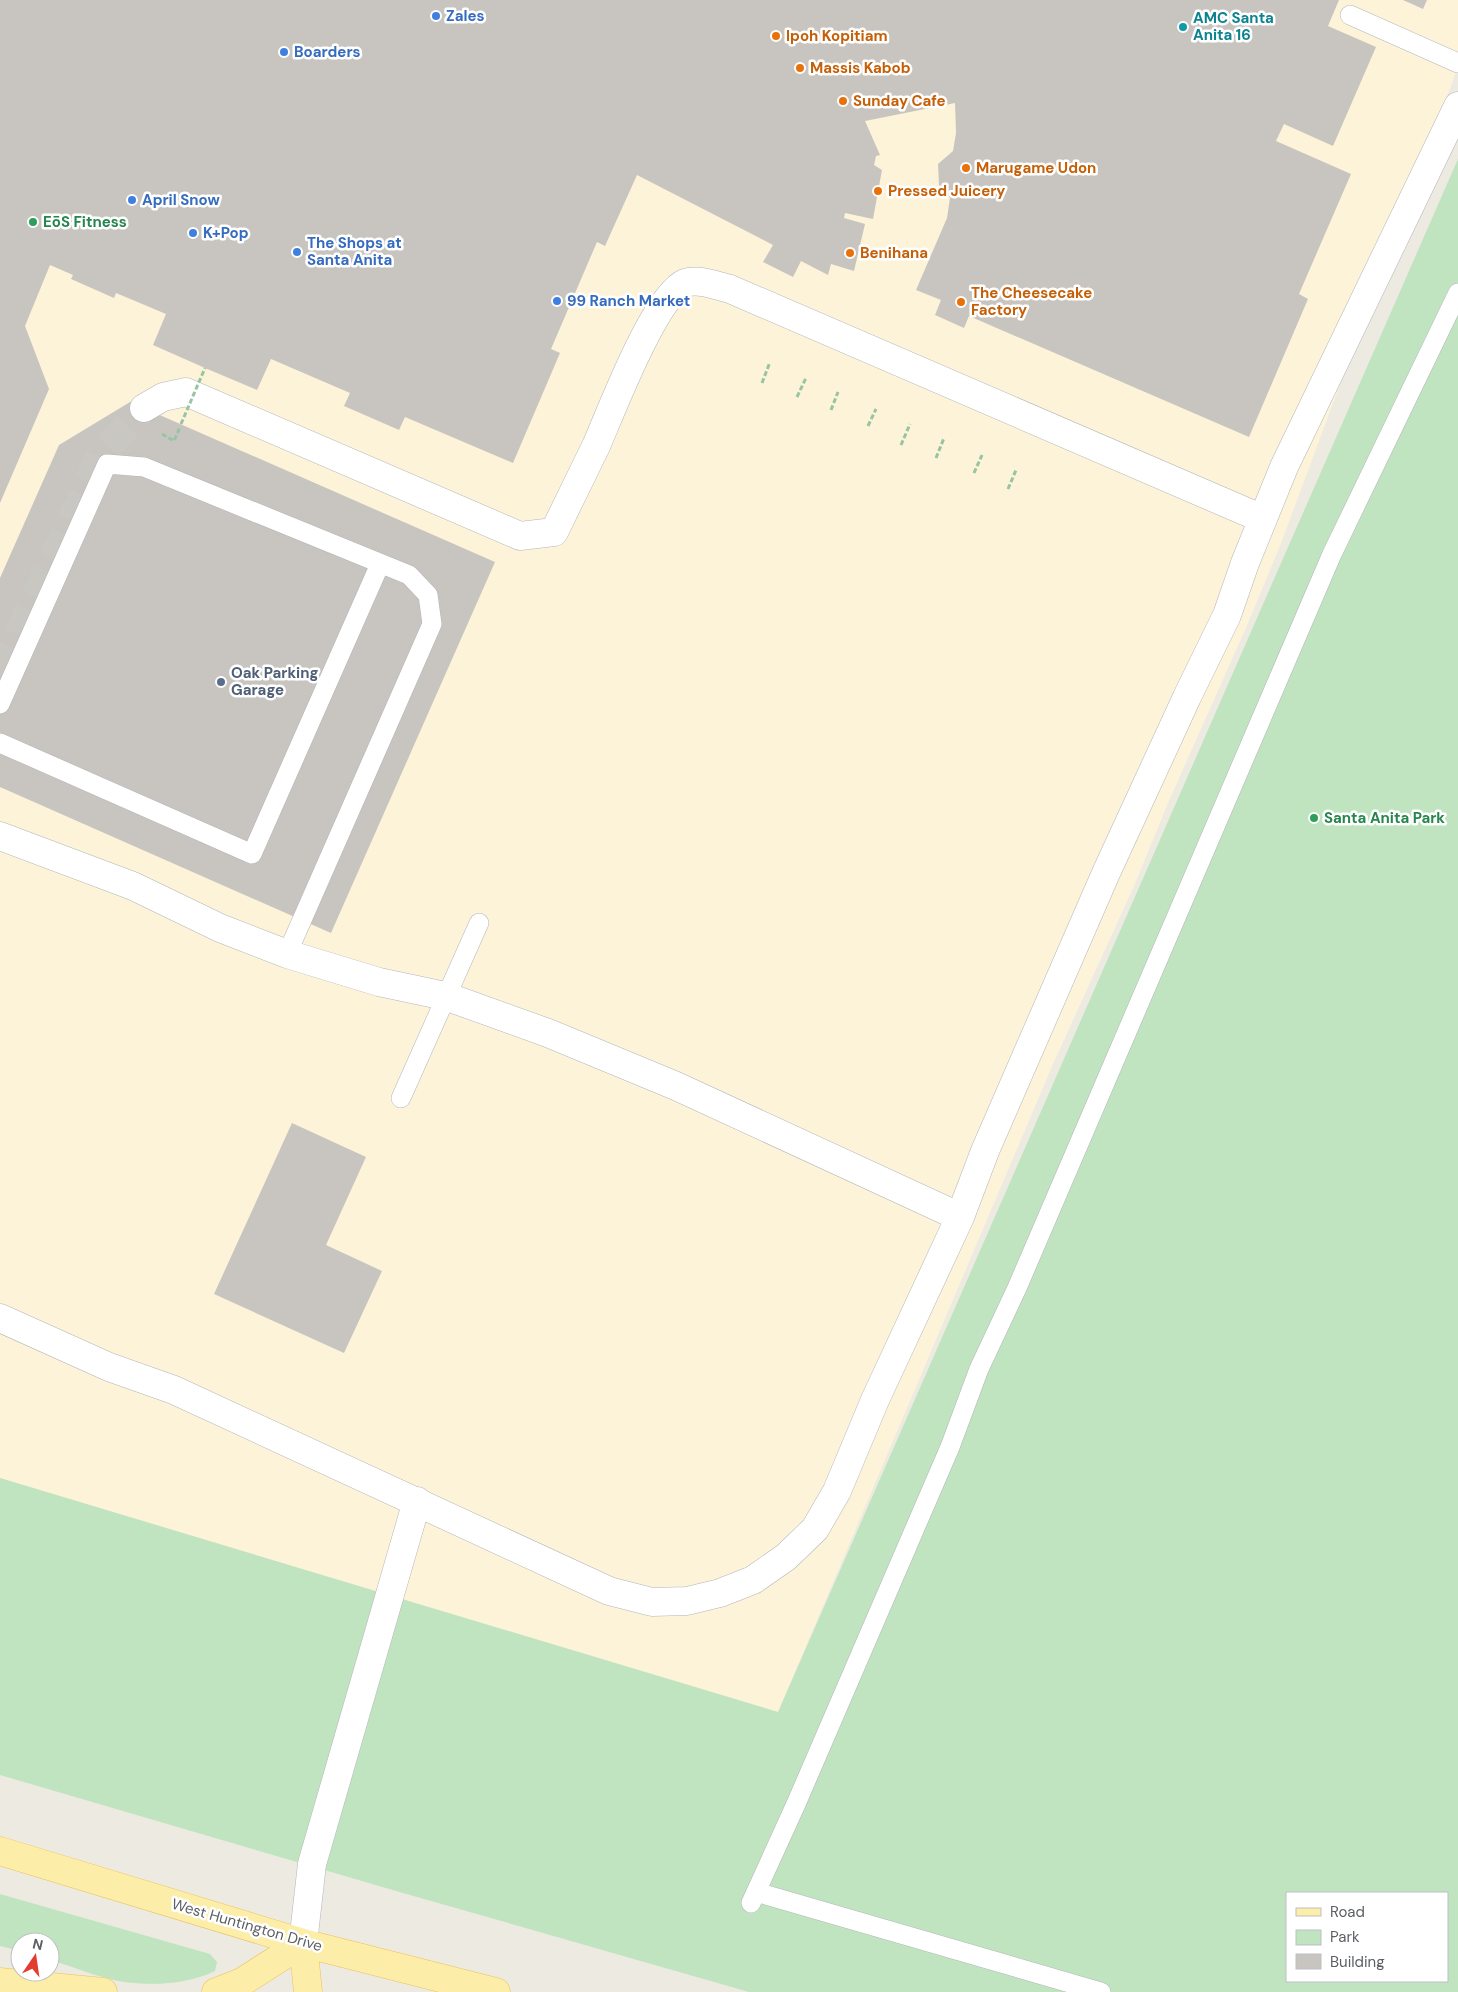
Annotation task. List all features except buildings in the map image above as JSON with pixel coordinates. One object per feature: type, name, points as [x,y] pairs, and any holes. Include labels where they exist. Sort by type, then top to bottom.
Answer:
[{"type":"main road","name":"West Huntington Drive","points":[[0,1851],[303,1943],[496,1992]]},
{"type":"main road","points":[[216,1992],[242,1982],[303,1943],[308,1992]]},
{"type":"main road","points":[[0,1982],[104,1992]]},
{"type":"street","points":[[0,1318],[110,1367],[174,1390],[610,1591],[652,1602],[687,1601],[720,1593],[753,1580],[786,1557],[815,1529],[837,1491],[875,1400],[960,1217],[984,1150],[1106,872],[1227,615],[1262,519],[1284,467],[1458,106]]},
{"type":"street","points":[[144,408],[164,397],[186,392],[520,536],[554,532],[644,338],[671,295],[686,283],[705,282],[730,289],[1262,519]]},
{"type":"street","points":[[0,836],[133,886],[220,928],[288,954],[379,982],[445,996],[548,1033],[676,1086],[960,1217]]},
{"type":"street","points":[[303,1943],[310,1872],[417,1501]]},
{"type":"lane","points":[[1350,15],[1458,63]]},
{"type":"lane","points":[[1101,1992],[754,1898],[950,1447],[979,1369],[1017,1288],[1332,554],[1458,293]]},
{"type":"lane","points":[[0,704],[107,464],[144,467],[409,575],[428,595],[432,624],[288,954]]},
{"type":"lane","points":[[0,743],[252,854],[380,564]]},
{"type":"lane","points":[[401,1098],[479,923]]},
{"type":"path","points":[[762,383],[770,362]]},
{"type":"path","points":[[165,437],[174,440],[205,368]]},
{"type":"path","points":[[797,397],[806,378]]},
{"type":"path","points":[[830,410],[838,392]]},
{"type":"path","points":[[868,426],[876,409]]},
{"type":"path","points":[[901,445],[910,424]]},
{"type":"path","points":[[936,458],[944,438]]},
{"type":"path","points":[[974,473],[982,455]]},
{"type":"path","points":[[1008,489],[1016,470]]},
{"type":"shaded area","points":[[0,0],[1458,0],[1458,67],[1280,546],[1246,628],[1168,803],[1134,886],[1053,1064],[778,1712],[0,1478]]},
{"type":"green space","name":"Santa Anita Park","points":[[1458,159],[1458,1992],[749,1992],[0,1775],[0,1478],[778,1712]]},
{"type":"green space","points":[[0,1894],[210,1954],[217,1962],[215,1971],[194,1979],[171,1983],[147,1984],[115,1980],[60,1963],[60,1932],[10,1932],[10,1948],[0,1946]]},
{"type":"tunnel","points":[[0,673],[101,454],[144,408]]},
{"type":"place","name":"Zales","points":[[436,16]]},
{"type":"place","name":"AMC Santa Anita 16","points":[[1183,27]]},
{"type":"place","name":"Ipoh Kopitiam","points":[[776,36]]},
{"type":"place","name":"Boarders","points":[[284,52]]},
{"type":"place","name":"Massis Kabob","points":[[800,68]]},
{"type":"place","name":"Sunday Cafe","points":[[843,101]]},
{"type":"place","name":"Marugame Udon","points":[[966,168]]},
{"type":"place","name":"Pressed Juicery","points":[[878,191]]},
{"type":"place","name":"April Snow","points":[[132,200]]},
{"type":"place","name":"EōS Fitness","points":[[33,222]]},
{"type":"place","name":"K+Pop","points":[[193,233]]},
{"type":"place","name":"The Shops at Santa Anita","points":[[297,252]]},
{"type":"place","name":"Benihana","points":[[850,253]]},
{"type":"place","name":"99 Ranch Market","points":[[557,301]]},
{"type":"place","name":"The Cheesecake Factory","points":[[961,302]]},
{"type":"place","name":"Oak Parking Garage","points":[[221,682]]},
{"type":"place","name":"Santa Anita Park","points":[[1314,818]]}]
